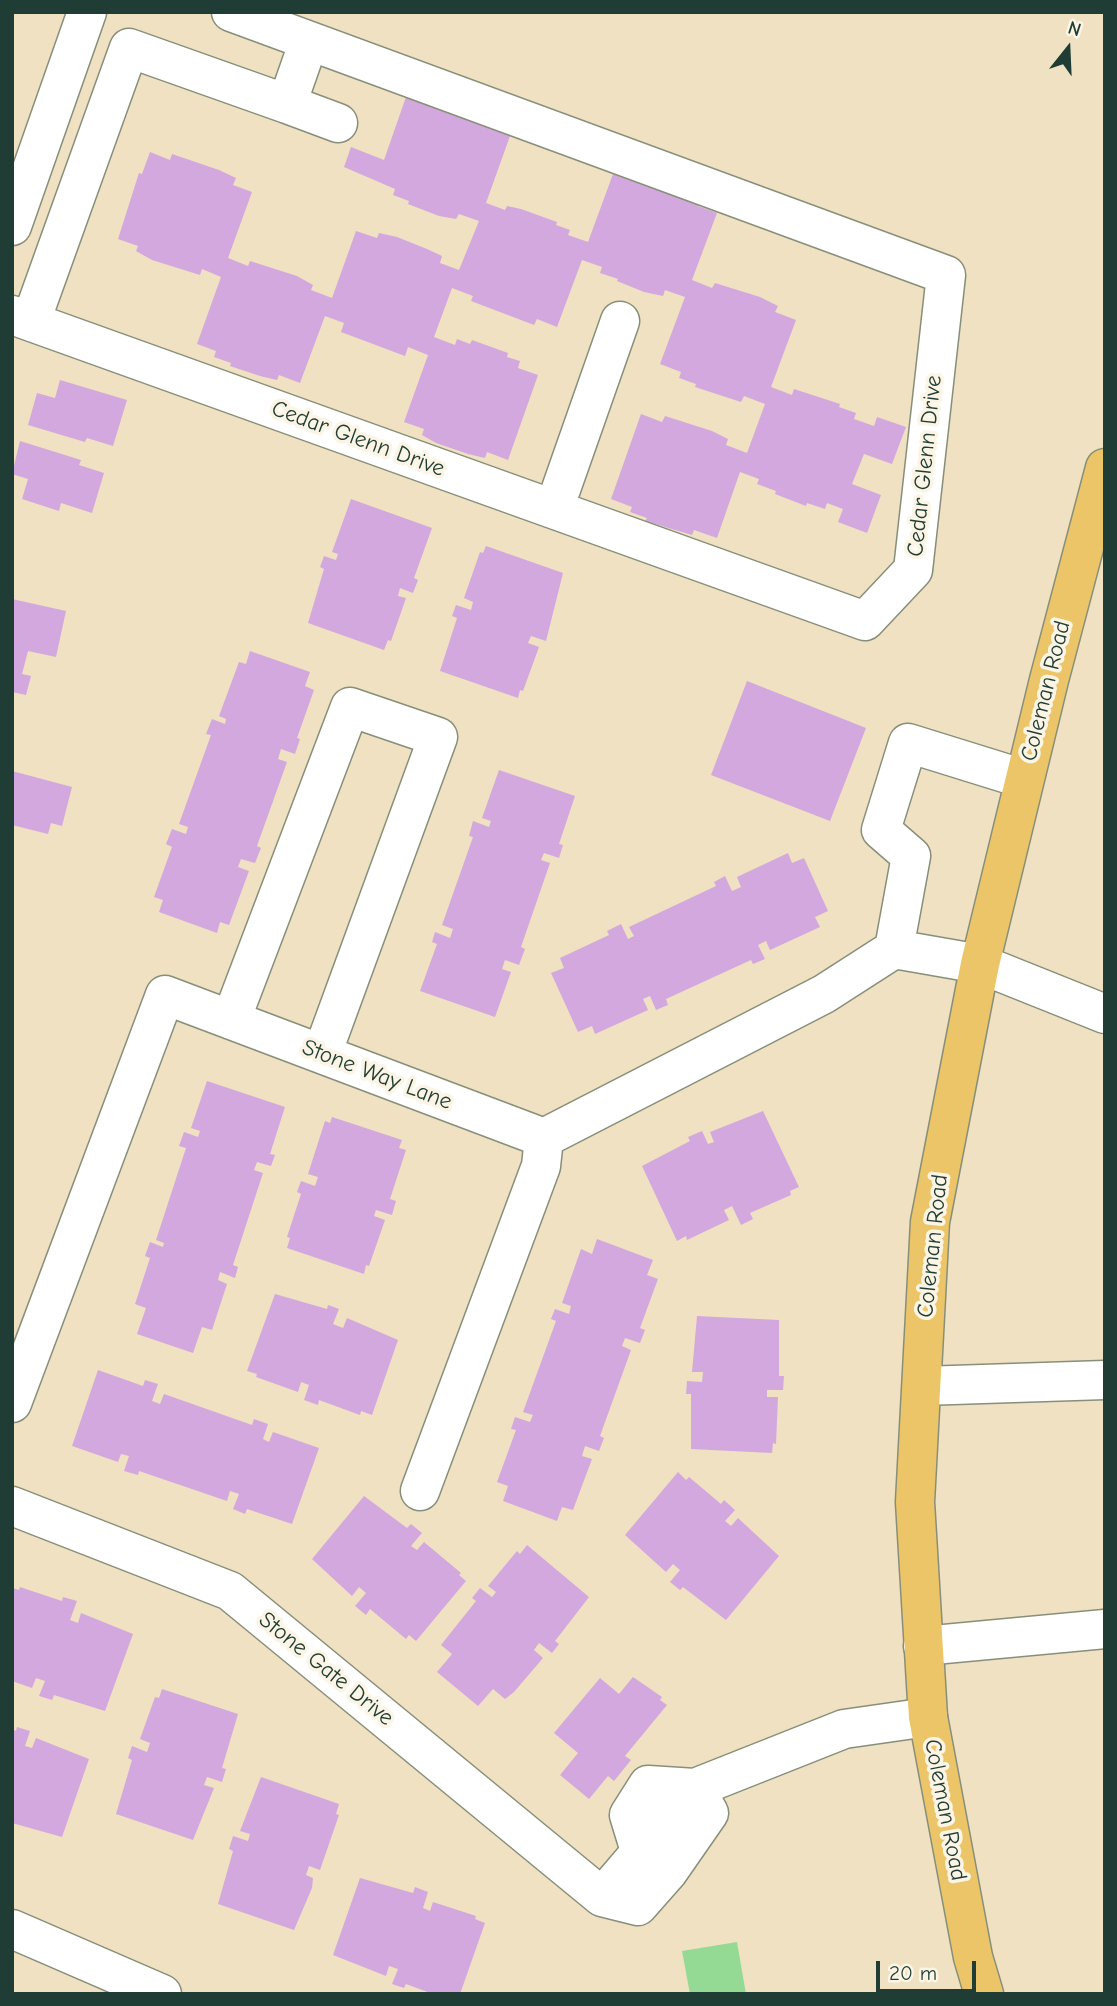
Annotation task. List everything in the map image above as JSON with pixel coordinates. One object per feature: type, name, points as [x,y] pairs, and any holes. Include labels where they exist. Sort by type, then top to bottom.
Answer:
[{"type":"main road","name":"Coleman Road","points":[[984,1994],[973,1957],[928,1717],[923,1646],[915,1502],[930,1222],[980,964],[1024,779],[1105,468]]},
{"type":"street","points":[[12,226],[87,12]]},
{"type":"street","name":"Cedar Glenn Drive","points":[[22,318],[865,621],[913,570],[946,275],[231,12]]},
{"type":"street","points":[[287,104],[309,41]]},
{"type":"street","points":[[22,318],[129,48],[338,123]]},
{"type":"street","points":[[554,509],[620,321]]},
{"type":"street","points":[[231,1020],[350,707],[438,737],[322,1054]]},
{"type":"street","points":[[894,949],[911,856],[881,830],[908,743],[1024,779]]},
{"type":"street","points":[[420,1491],[541,1166],[544,1138],[824,993],[894,949],[980,964],[1105,1014]]},
{"type":"street","name":"Stone Way Lane","points":[[12,1404],[165,995],[544,1138]]},
{"type":"street","points":[[922,1386],[1105,1380]]},
{"type":"street","name":"Stone Gate Drive","points":[[12,1506],[230,1591],[602,1897],[638,1906],[668,1872],[709,1813],[695,1788]]},
{"type":"street","points":[[923,1646],[1105,1629]]},
{"type":"street","points":[[602,1897],[640,1851],[629,1815],[648,1785],[695,1788],[844,1729],[928,1717]]},
{"type":"street","points":[[12,1930],[162,1994]]},
{"type":"green space","points":[[737,1942],[746,1994],[690,1994],[682,1951]]},
{"type":"building","points":[[406,97],[428,105],[430,99],[493,123],[491,129],[510,136],[486,203],[505,210],[507,206],[521,209],[557,222],[556,225],[570,230],[568,235],[588,242],[613,174],[634,182],[636,176],[699,200],[698,206],[717,213],[692,280],[712,288],[715,283],[760,297],[778,306],[775,312],[796,320],[771,387],[792,395],[794,389],[840,404],[839,407],[856,413],[854,419],[874,426],[877,417],[906,427],[892,464],[864,454],[852,484],[881,495],[867,533],[838,522],[843,509],[827,503],[825,509],[807,503],[806,506],[775,494],[776,491],[757,484],[759,479],[740,472],[717,538],[694,530],[692,535],[645,521],[647,518],[630,512],[632,507],[611,499],[641,414],[662,422],[665,416],[712,431],[728,439],[726,445],[747,453],[765,404],[744,396],[741,402],[695,387],[696,384],[679,378],[681,372],[660,364],[685,297],[665,290],[663,296],[644,292],[600,273],[602,267],[582,260],[557,327],[537,319],[534,325],[471,301],[473,296],[452,288],[434,337],[455,345],[457,339],[470,344],[472,340],[508,353],[507,357],[520,361],[518,368],[538,375],[508,460],[487,452],[485,458],[468,454],[436,443],[422,435],[424,429],[404,422],[428,355],[408,347],[405,356],[341,332],[344,323],[325,316],[300,383],[279,375],[277,380],[230,366],[231,363],[214,357],[216,351],[197,344],[221,277],[202,269],[200,275],[152,260],[136,251],[138,246],[118,239],[139,173],[142,174],[150,152],[170,160],[172,154],[219,170],[236,178],[233,185],[252,192],[228,258],[248,266],[250,261],[297,276],[313,285],[311,290],[332,298],[356,231],[377,238],[379,233],[397,237],[442,256],[440,263],[459,270],[479,221],[459,214],[456,219],[439,216],[408,204],[409,201],[393,195],[395,189],[344,167],[351,147],[384,160]]},
{"type":"building","points":[[60,380],[127,400],[113,446],[87,438],[85,442],[28,425],[37,393],[55,398]]},
{"type":"building","points":[[20,441],[81,460],[79,465],[104,473],[92,513],[61,503],[59,511],[22,499],[28,479],[12,474]]},
{"type":"building","points":[[351,499],[432,528],[414,578],[418,580],[413,593],[400,588],[398,596],[406,598],[391,641],[388,640],[384,650],[308,623],[324,569],[320,567],[324,556],[336,560],[338,554],[332,552]]},
{"type":"building","points":[[486,546],[563,573],[546,641],[531,636],[528,643],[539,647],[518,698],[440,671],[457,618],[452,616],[456,605],[471,610],[473,602],[464,598],[480,552],[483,553]]},
{"type":"building","points":[[12,599],[66,611],[56,657],[28,651],[22,674],[31,676],[26,695],[12,692]]},
{"type":"building","points":[[250,651],[310,672],[305,686],[314,690],[297,738],[300,739],[295,754],[281,749],[278,759],[287,762],[257,846],[261,848],[255,863],[241,859],[238,867],[249,871],[229,925],[220,922],[217,933],[159,912],[163,900],[154,897],[172,847],[166,844],[172,829],[186,834],[188,827],[179,824],[211,735],[206,734],[212,719],[225,724],[226,719],[219,716],[239,662],[246,664]]},
{"type":"building","points":[[747,681],[866,728],[830,821],[711,775]]},
{"type":"building","points":[[499,770],[575,796],[559,844],[563,845],[559,858],[544,853],[541,860],[550,863],[521,947],[525,949],[519,965],[505,960],[502,969],[511,972],[495,1017],[420,991],[437,944],[432,942],[435,932],[450,938],[453,929],[442,925],[473,837],[469,836],[473,821],[489,827],[491,821],[482,818]]},
{"type":"building","points":[[12,771],[72,787],[62,826],[51,823],[48,834],[12,825]]},
{"type":"building","points":[[788,853],[792,863],[804,858],[828,911],[815,917],[820,927],[770,950],[766,941],[758,945],[765,959],[753,964],[751,960],[666,999],[668,1005],[656,1010],[650,996],[643,999],[648,1010],[595,1034],[592,1026],[578,1032],[551,973],[564,968],[560,958],[609,935],[607,931],[621,924],[628,939],[634,936],[629,927],[716,886],[714,882],[725,876],[732,891],[741,887],[737,877]]},
{"type":"building","points":[[207,1081],[285,1107],[270,1154],[275,1155],[271,1166],[257,1162],[254,1170],[263,1173],[233,1265],[238,1267],[235,1278],[220,1272],[218,1280],[227,1284],[212,1330],[202,1327],[193,1353],[137,1334],[146,1308],[135,1304],[150,1258],[145,1256],[150,1242],[163,1247],[164,1243],[156,1240],[186,1148],[179,1146],[184,1132],[198,1137],[200,1131],[191,1128]]},
{"type":"building","points":[[763,1111],[799,1187],[790,1191],[791,1195],[750,1213],[753,1219],[741,1225],[732,1206],[724,1210],[729,1220],[687,1240],[686,1236],[677,1241],[642,1166],[690,1141],[688,1137],[702,1131],[708,1144],[714,1142],[710,1132]]},
{"type":"building","points":[[332,1117],[402,1140],[399,1148],[406,1150],[390,1199],[396,1201],[392,1215],[376,1210],[374,1216],[385,1220],[364,1274],[287,1248],[290,1238],[287,1237],[301,1194],[297,1192],[301,1181],[315,1186],[318,1177],[308,1174],[325,1121],[330,1123]]},
{"type":"building","points":[[597,1239],[653,1260],[647,1275],[658,1279],[640,1328],[645,1330],[640,1343],[625,1338],[622,1346],[631,1350],[600,1436],[604,1438],[599,1451],[585,1446],[582,1456],[592,1459],[573,1510],[562,1507],[557,1521],[503,1501],[508,1486],[497,1482],[516,1430],[511,1429],[515,1417],[530,1422],[533,1415],[523,1412],[556,1321],[551,1319],[555,1309],[569,1314],[571,1306],[562,1303],[581,1249],[592,1254]]},
{"type":"building","points":[[275,1294],[327,1309],[328,1305],[339,1309],[333,1324],[343,1328],[347,1318],[398,1340],[372,1415],[361,1411],[360,1415],[319,1400],[318,1405],[304,1400],[309,1385],[301,1382],[298,1392],[256,1377],[257,1374],[247,1371]]},
{"type":"building","points":[[697,1316],[779,1320],[779,1376],[784,1376],[783,1390],[767,1390],[767,1397],[778,1397],[776,1444],[773,1443],[772,1453],[691,1449],[691,1394],[686,1394],[687,1381],[702,1382],[703,1372],[692,1372]]},
{"type":"building","points":[[98,1370],[143,1386],[145,1380],[158,1384],[152,1401],[160,1404],[164,1394],[252,1425],[254,1419],[268,1424],[263,1439],[269,1442],[273,1432],[319,1448],[292,1524],[247,1509],[245,1514],[233,1509],[239,1494],[230,1491],[227,1501],[139,1471],[138,1475],[124,1471],[129,1456],[121,1454],[118,1462],[72,1446]]},
{"type":"building","points":[[678,1472],[686,1480],[689,1477],[721,1504],[724,1500],[735,1510],[725,1521],[731,1526],[738,1518],[779,1556],[726,1620],[683,1587],[680,1590],[670,1582],[680,1570],[673,1564],[666,1572],[625,1535]]},
{"type":"building","points":[[364,1496],[407,1528],[411,1524],[422,1533],[411,1546],[417,1550],[424,1542],[461,1573],[459,1575],[466,1581],[416,1641],[409,1635],[406,1639],[370,1609],[366,1615],[355,1606],[366,1593],[359,1587],[352,1596],[312,1559]]},
{"type":"building","points":[[527,1545],[589,1597],[555,1641],[559,1644],[552,1653],[539,1643],[534,1650],[543,1658],[514,1692],[505,1699],[493,1689],[478,1706],[437,1672],[452,1654],[441,1645],[476,1601],[472,1598],[480,1588],[492,1597],[496,1592],[488,1586],[517,1551],[520,1554]]},
{"type":"building","points":[[20,1587],[62,1601],[63,1597],[77,1601],[70,1620],[78,1623],[81,1613],[133,1634],[105,1711],[54,1695],[52,1700],[39,1696],[45,1681],[36,1678],[32,1688],[12,1681],[12,1588],[19,1590]]},
{"type":"building","points":[[633,1677],[662,1697],[660,1700],[667,1705],[625,1756],[631,1760],[614,1781],[608,1776],[589,1799],[560,1775],[578,1753],[554,1733],[600,1678],[619,1694]]},
{"type":"building","points":[[162,1689],[238,1714],[222,1768],[226,1769],[222,1782],[207,1777],[204,1785],[214,1788],[193,1840],[116,1814],[132,1760],[128,1758],[132,1746],[147,1752],[150,1743],[140,1739],[155,1697],[159,1698]]},
{"type":"building","points":[[17,1727],[30,1731],[25,1746],[32,1748],[36,1738],[89,1759],[62,1837],[12,1823],[12,1729],[16,1731]]},
{"type":"building","points":[[261,1777],[339,1804],[336,1814],[339,1815],[320,1870],[309,1866],[306,1875],[313,1878],[312,1888],[294,1930],[218,1904],[233,1851],[229,1849],[233,1836],[248,1841],[250,1834],[240,1831]]},
{"type":"building","points":[[360,1878],[413,1893],[415,1887],[428,1892],[423,1908],[430,1911],[433,1902],[476,1916],[475,1919],[485,1923],[460,1994],[433,1994],[406,1984],[404,1988],[392,1984],[398,1969],[389,1966],[386,1976],[333,1955]]}]
